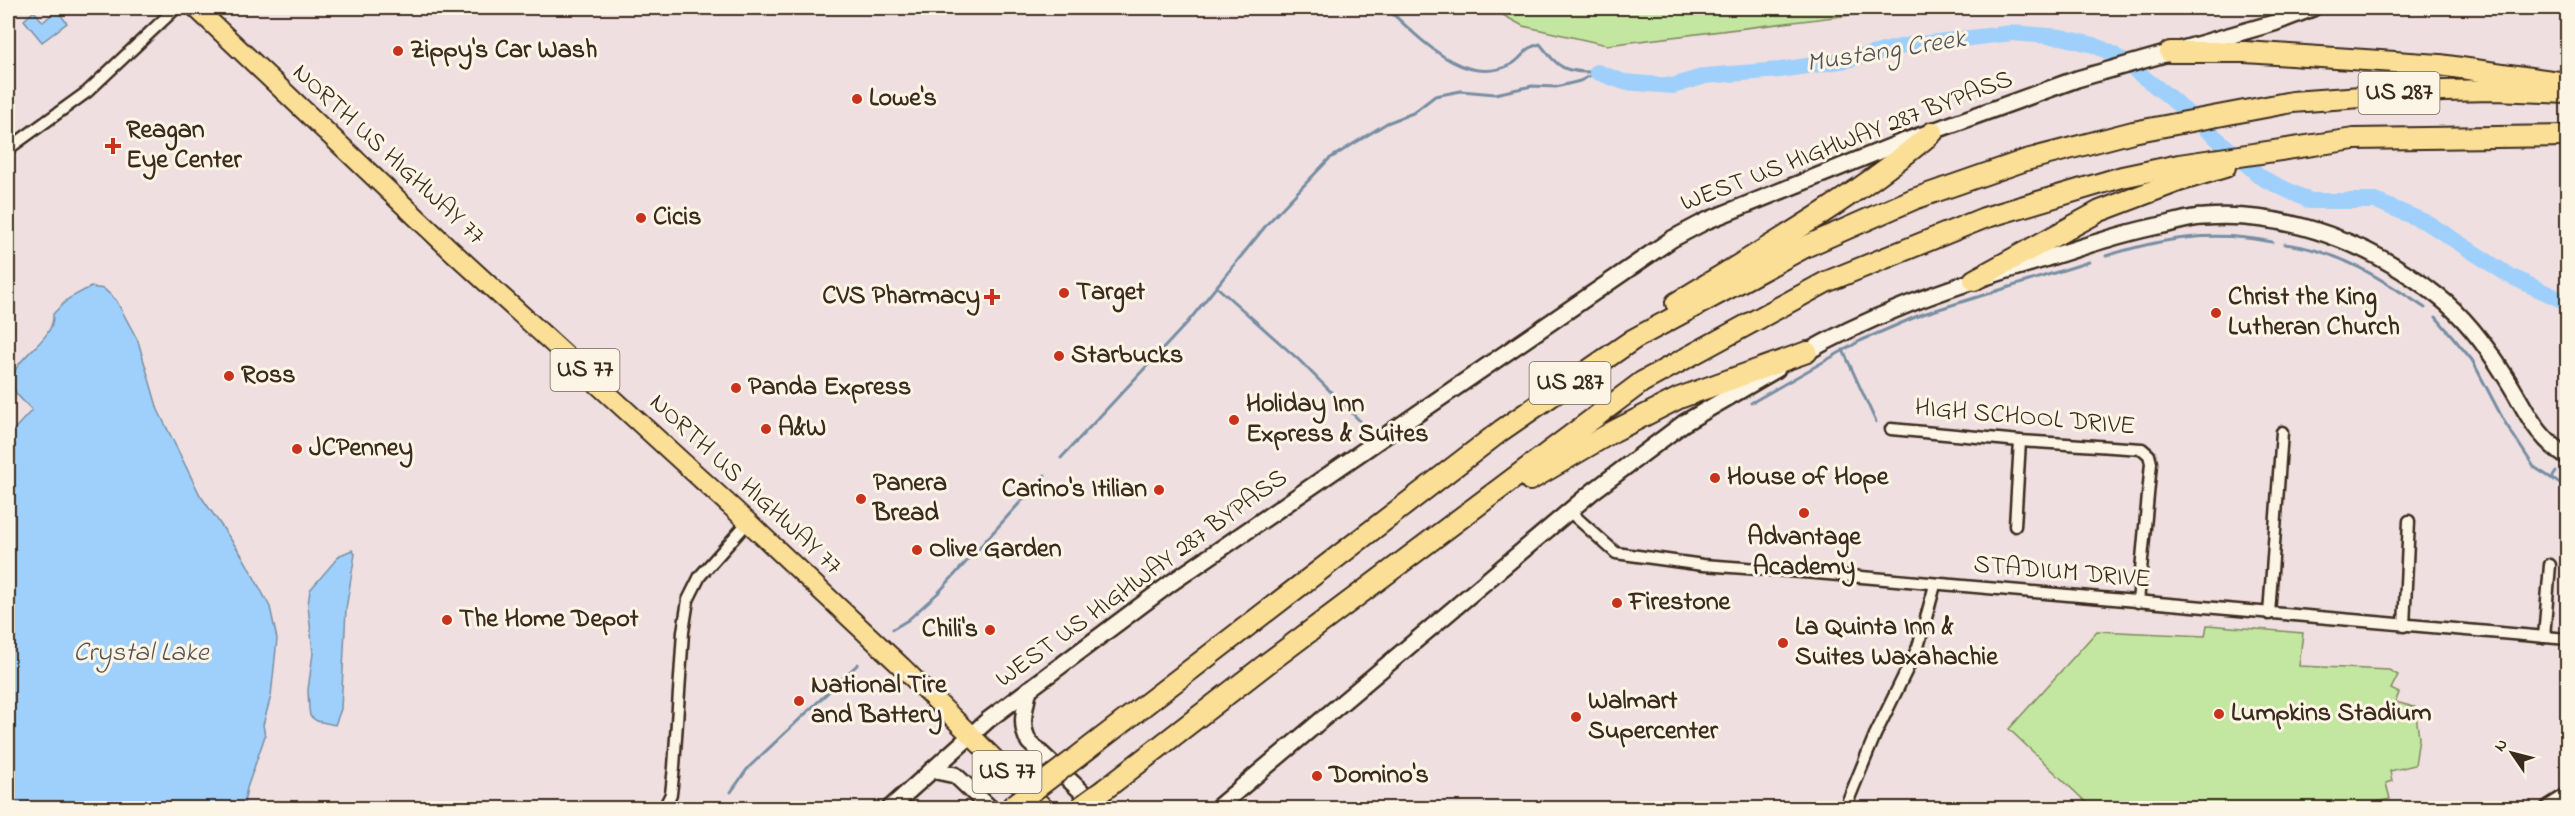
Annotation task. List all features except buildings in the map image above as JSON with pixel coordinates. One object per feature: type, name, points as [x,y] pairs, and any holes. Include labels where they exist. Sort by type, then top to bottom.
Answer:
[{"type":"highway","points":[[2165,54],[2245,52],[2440,65],[2568,83]]},
{"type":"highway","name":"US 287","points":[[1010,808],[1502,430],[1634,339],[1807,246],[1914,199],[2026,160],[2133,132],[2292,102],[2420,92],[2495,90],[2568,93]]},
{"type":"highway","points":[[1615,352],[1626,338],[1651,318],[1840,201],[1894,165],[1933,132]]},
{"type":"highway","name":"US 287","points":[[1079,808],[1642,382],[1691,353],[1826,282],[1984,218],[2122,177],[2185,171],[2285,149],[2354,139],[2568,136]]},
{"type":"highway","points":[[1974,280],[2100,211],[2185,171]]},
{"type":"highway","points":[[1464,516],[1614,431],[1679,398],[1807,352]]},
{"type":"main road","name":"NORTH US HIGHWAY 77","points":[[196,8],[453,252],[748,522],[1044,808]]},
{"type":"main road","name":"WEST US HIGHWAY 287 BYPASS","points":[[890,808],[988,720],[1172,583],[1672,239],[1737,208],[2077,79],[2274,23],[2304,9]]},
{"type":"main road","points":[[1217,808],[1569,511],[1684,423],[1807,352],[1881,316],[1974,280],[2144,228],[2203,217],[2248,217],[2286,222],[2324,232],[2391,263],[2417,279],[2465,320],[2506,378],[2536,431],[2550,446],[2568,458]]},
{"type":"main road","points":[[1029,689],[1023,720],[1025,735],[1099,808]]},
{"type":"main road","points":[[932,770],[955,776],[990,808]]},
{"type":"main road","points":[[2549,808],[2568,796]]},
{"type":"street","points":[[8,148],[87,92],[176,8]]},
{"type":"street","name":"HIGH SCHOOL DRIVE","points":[[1891,429],[2020,441],[2139,447],[2149,455],[2151,463],[2138,602]]},
{"type":"street","points":[[2269,614],[2282,432]]},
{"type":"street","points":[[2015,526],[2020,441]]},
{"type":"street","name":"STADIUM DRIVE","points":[[1569,511],[1616,553],[1703,565],[2568,639]]},
{"type":"street","points":[[2404,626],[2409,521]]},
{"type":"street","points":[[664,808],[671,795],[683,632],[688,600],[700,576],[748,522]]},
{"type":"street","points":[[2544,638],[2550,565]]},
{"type":"street","points":[[1845,808],[1875,735],[1918,646],[1935,585]]},
{"type":"green space","points":[[1490,8],[1908,8],[1607,45],[1523,26]]},
{"type":"green space","name":"Lumpkins Stadium","points":[[2207,625],[2303,633],[2299,666],[2389,670],[2398,675],[2391,689],[2399,693],[2395,702],[2415,707],[2419,738],[2415,765],[2390,771],[2392,781],[2386,783],[2390,799],[2364,805],[2361,808],[2092,808],[2009,729],[2097,631],[2205,636]]},
{"type":"water","points":[[57,10],[67,23],[42,42],[24,20],[34,11],[43,22]]},
{"type":"water","name":"Crystal Lake","points":[[90,287],[104,289],[116,300],[138,341],[158,410],[200,495],[243,557],[270,607],[277,639],[271,696],[263,725],[265,736],[247,788],[243,808],[8,808],[8,436],[32,410],[16,393],[13,381],[15,371],[21,361],[46,335],[53,314],[68,299]]},
{"type":"water","points":[[352,550],[355,554],[346,609],[341,709],[335,725],[317,721],[310,716],[308,690],[313,653],[308,605],[310,590],[340,555]]},
{"type":"waterway","name":"Mustang Creek","points":[[1386,8],[1426,44],[1458,64],[1474,70],[1492,70],[1510,65],[1530,48],[1540,44],[1563,67],[1569,70],[1595,72]]},
{"type":"waterway","name":"Mustang Creek","points":[[1597,72],[1624,82],[1673,86],[1705,76],[1780,70],[1847,60],[1904,46],[2012,33],[2061,37],[2094,45],[2113,54],[2167,95],[2262,178],[2310,201],[2376,201],[2428,223],[2510,276],[2568,303]]},
{"type":"waterway","points":[[1061,458],[1187,323],[1268,223],[1329,159],[1387,123],[1413,113],[1435,96],[1461,91],[1495,94],[1532,86],[1556,87],[1580,81],[1597,72]]},
{"type":"waterway","points":[[2106,256],[2168,240],[2209,236],[2250,238],[2272,242]]},
{"type":"waterway","points":[[2285,244],[2323,252],[2359,267],[2425,308]]},
{"type":"waterway","points":[[1751,403],[1860,341],[1920,315],[2089,262]]},
{"type":"waterway","points":[[1217,287],[1299,360],[1370,431]]},
{"type":"waterway","points":[[2436,317],[2472,360],[2504,421],[2534,467],[2568,489]]},
{"type":"waterway","points":[[1843,350],[1876,422]]},
{"type":"waterway","points":[[2552,478],[2556,472]]},
{"type":"waterway","points":[[893,629],[908,620],[939,592],[1045,475]]},
{"type":"waterway","points":[[731,792],[748,768],[858,664]]},
{"type":"waterway","points":[[709,808],[715,805]]},
{"type":"place","name":"Zippy's Car Wash","points":[[398,51]]},
{"type":"place","name":"Lowe's","points":[[857,99]]},
{"type":"place","name":"Reagan Eye Center","points":[[113,146]]},
{"type":"place","name":"Cicis","points":[[641,218]]},
{"type":"place","name":"Target","points":[[1064,293]]},
{"type":"place","name":"CVS Pharmacy","points":[[992,297]]},
{"type":"place","name":"Christ the King Lutheran Church","points":[[2216,313]]},
{"type":"place","name":"Starbucks","points":[[1059,356]]},
{"type":"place","name":"Ross","points":[[229,376]]},
{"type":"place","name":"Panda Express","points":[[736,388]]},
{"type":"place","name":"Holiday Inn Express & Suites","points":[[1234,420]]},
{"type":"place","name":"A&W","points":[[766,429]]},
{"type":"place","name":"JCPenney","points":[[297,449]]},
{"type":"place","name":"House of Hope","points":[[1715,478]]},
{"type":"place","name":"Carino's Itilian","points":[[1159,490]]},
{"type":"place","name":"Panera Bread","points":[[861,499]]},
{"type":"place","name":"Advantage Academy","points":[[1804,513]]},
{"type":"place","name":"Olive Garden","points":[[917,550]]},
{"type":"place","name":"Firestone","points":[[1617,603]]},
{"type":"place","name":"The Home Depot","points":[[447,620]]},
{"type":"place","name":"Chili's","points":[[990,630]]},
{"type":"place","name":"La Quinta Inn & Suites Waxahachie","points":[[1783,643]]},
{"type":"place","name":"National Tire and Battery","points":[[799,701]]},
{"type":"place","name":"Lumpkins Stadium","points":[[2219,714]]},
{"type":"place","name":"Walmart Supercenter","points":[[1576,717]]},
{"type":"place","name":"Domino's","points":[[1317,776]]}]
